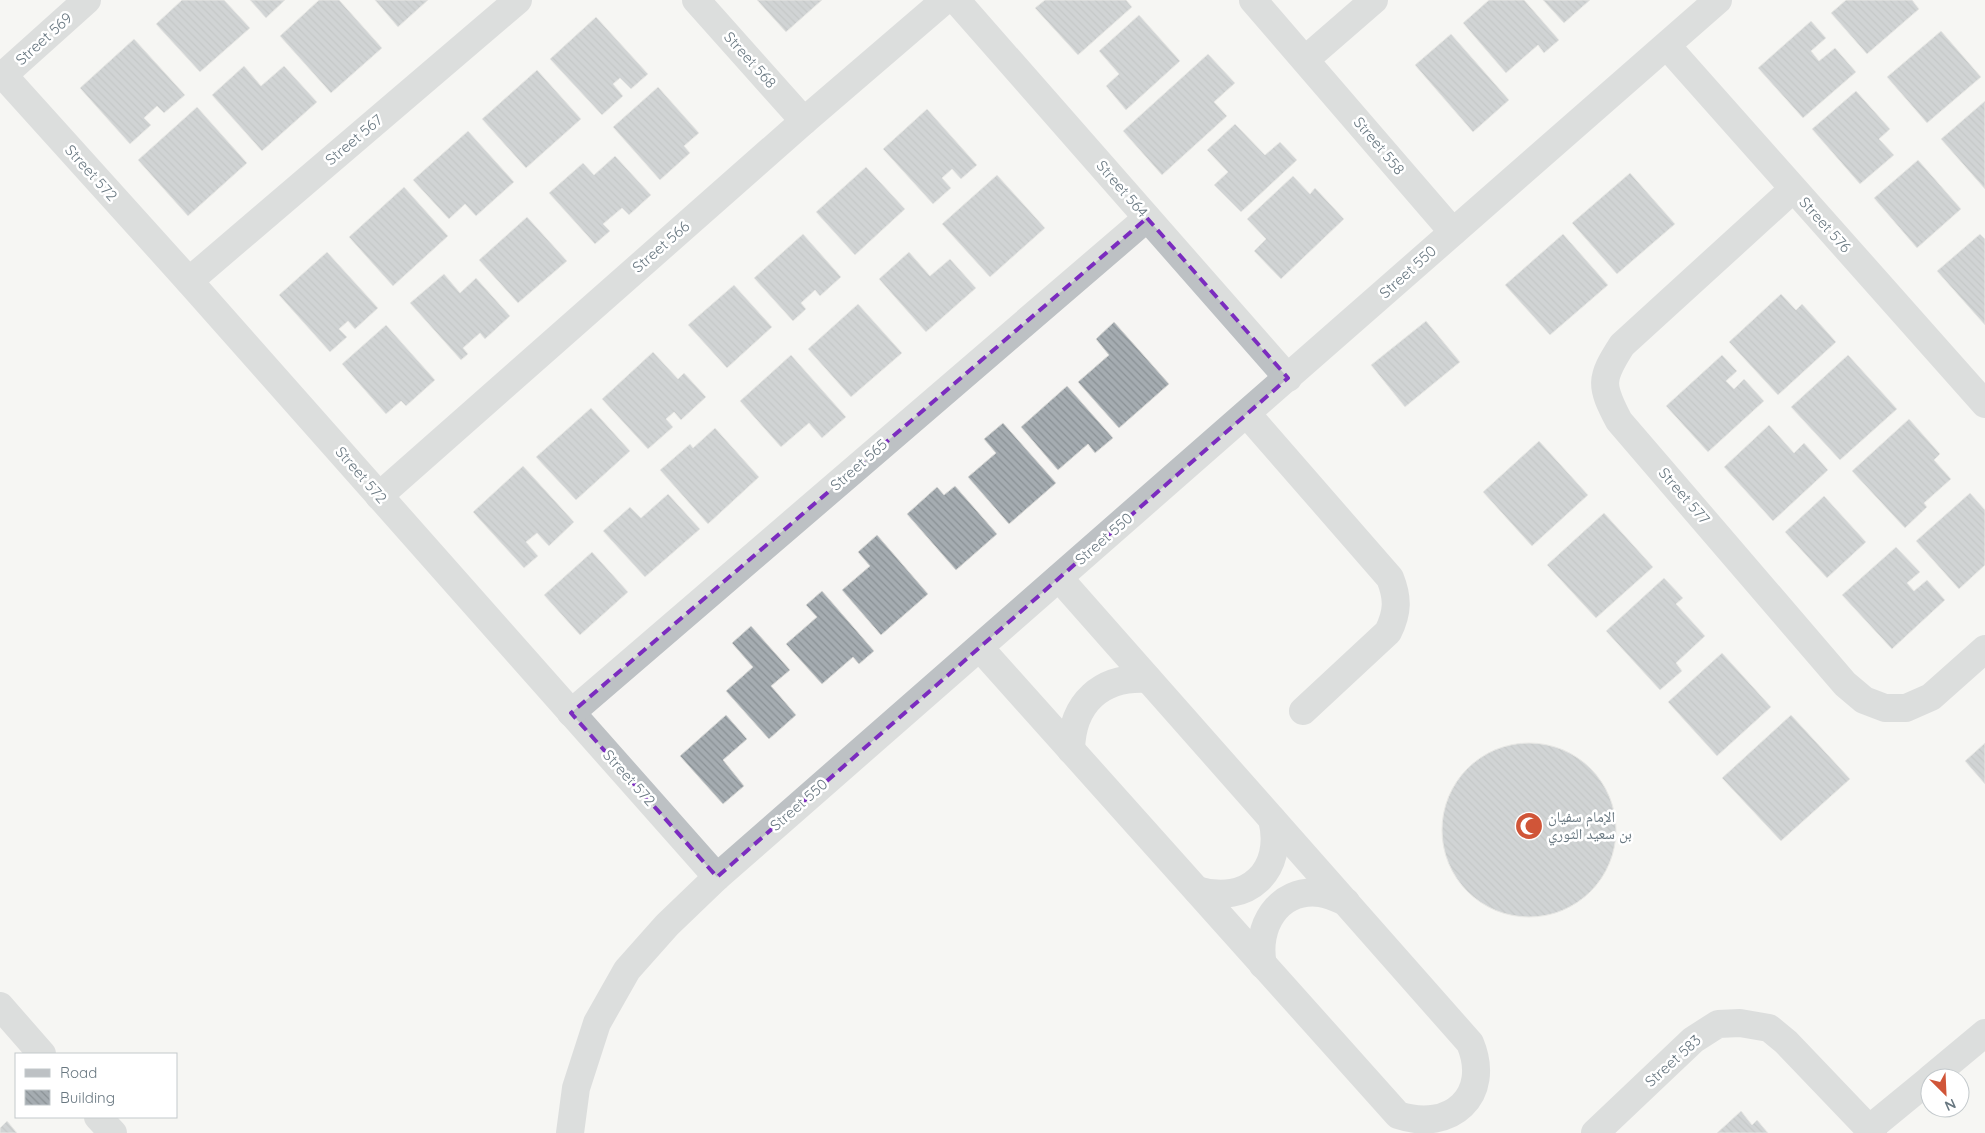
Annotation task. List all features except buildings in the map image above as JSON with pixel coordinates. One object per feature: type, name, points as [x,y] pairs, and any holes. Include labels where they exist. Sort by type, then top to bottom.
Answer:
[{"type":"street","name":"Street 569","points":[[1,77],[87,0]]},
{"type":"street","name":"Street 567","points":[[189,281],[518,0]]},
{"type":"street","name":"Street 568","points":[[696,0],[804,121]]},
{"type":"street","name":"Street 566","points":[[379,496],[804,121],[945,0]]},
{"type":"street","name":"Street 564","points":[[956,0],[1288,378]]},
{"type":"street","name":"Street 558","points":[[1253,0],[1306,59],[1453,232]]},
{"type":"street","points":[[1306,59],[1374,0]]},
{"type":"street","name":"Street 550","points":[[570,1133],[576,1088],[597,1023],[627,970],[667,925],[717,877],[1718,0]]},
{"type":"street","name":"Street 576","points":[[1667,46],[1985,404]]},
{"type":"street","name":"Street 572","points":[[1,77],[189,281],[717,877]]},
{"type":"street","name":"Street 577","points":[[1793,189],[1622,345],[1607,368],[1604,387],[1610,404],[1619,421],[1845,684],[1864,700],[1885,708],[1906,708],[1931,697],[1985,649]]},
{"type":"street","name":"Street 565","points":[[571,713],[1147,218]]},
{"type":"street","points":[[1247,414],[1390,578],[1395,591],[1397,605],[1388,632],[1303,711]]},
{"type":"street","points":[[980,648],[1398,1116],[1424,1122],[1449,1116],[1460,1109],[1469,1098],[1475,1085],[1478,1070],[1476,1056],[1470,1043],[1059,578]]},
{"type":"street","points":[[1071,750],[1075,720],[1093,694],[1118,680],[1148,679]]},
{"type":"street","points":[[1197,890],[1212,895],[1227,895],[1242,891],[1255,884],[1265,874],[1272,861],[1276,833],[1272,819]]},
{"type":"street","points":[[1263,964],[1260,952],[1261,939],[1265,926],[1281,905],[1306,893],[1320,893],[1346,902]]},
{"type":"street","points":[[1,1008],[41,1053]]},
{"type":"street","name":"Street 583","points":[[1594,1133],[1693,1040],[1718,1024],[1740,1023],[1769,1028],[1786,1042],[1871,1131]]},
{"type":"street","points":[[1942,1068],[1985,1033]]},
{"type":"street","points":[[1871,1131],[1920,1087]]},
{"type":"street","points":[[99,1118],[113,1133]]},
{"type":"highlighted area","points":[[1147,218],[1288,378],[717,877],[571,713]]},
{"type":"place","name":"الإمام سفيان بن سعيد الثوري","points":[[1529,826]]}]
